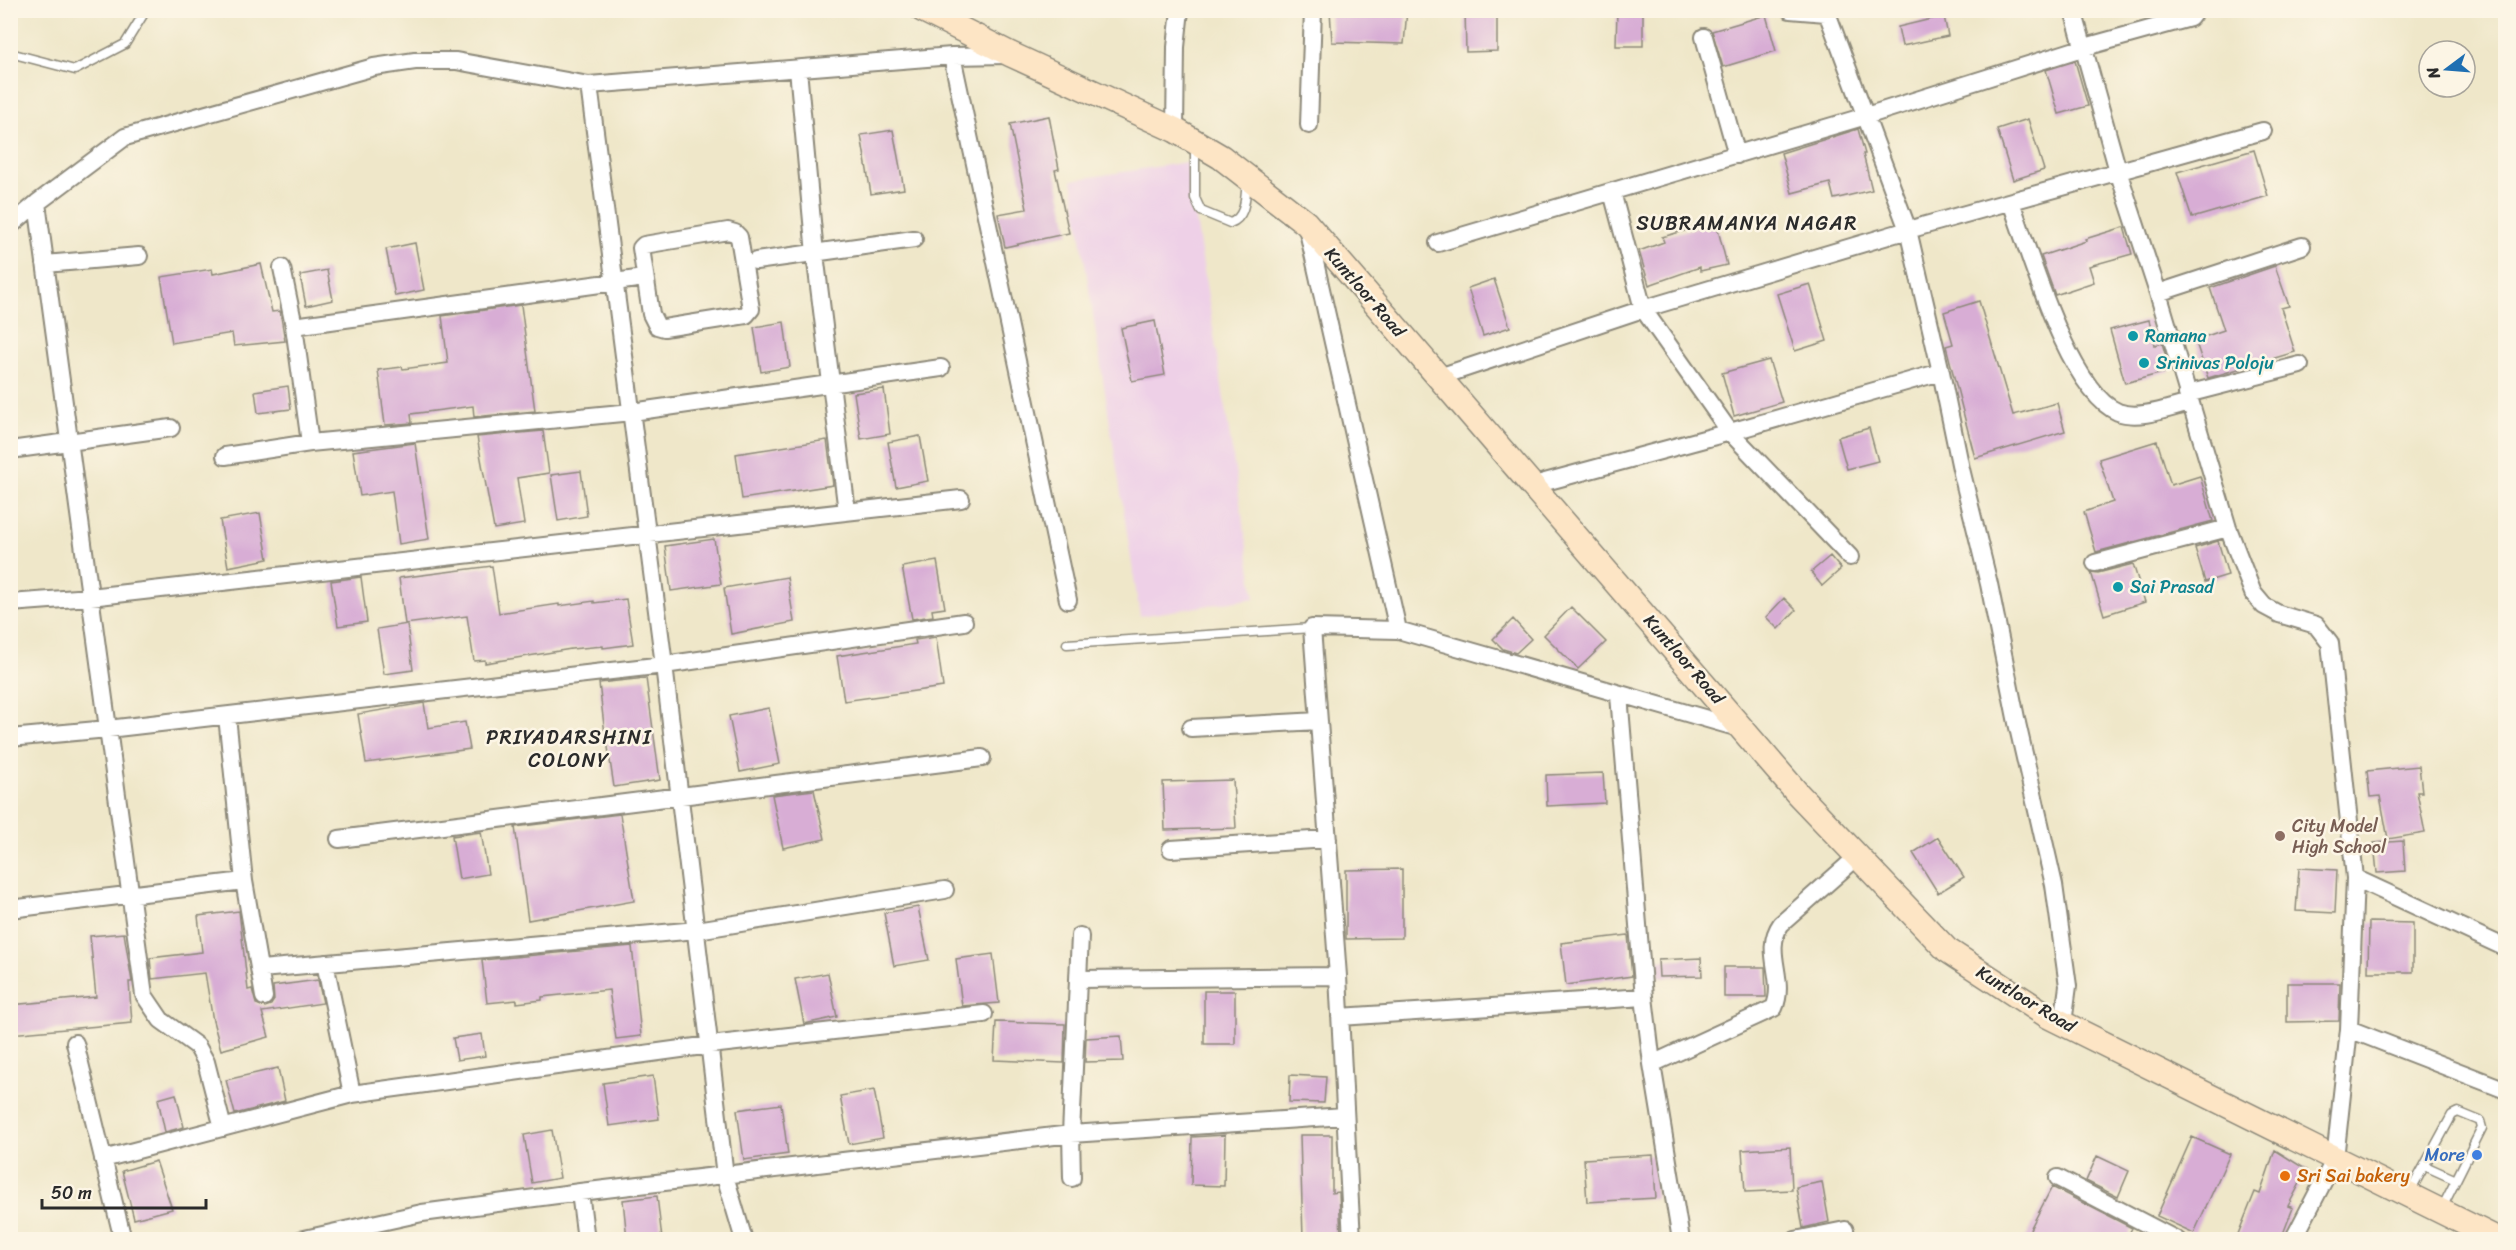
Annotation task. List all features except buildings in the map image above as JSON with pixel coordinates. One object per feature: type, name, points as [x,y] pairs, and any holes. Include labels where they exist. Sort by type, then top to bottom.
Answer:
[{"type":"street","name":"Kuntloor Road","points":[[923,10],[1010,54],[1174,130],[1221,157],[1306,223],[1798,794],[1947,950],[2063,1023],[2499,1239]]},
{"type":"street","points":[[1174,130],[1176,47],[1180,10]]},
{"type":"street","points":[[1309,125],[1313,10]]},
{"type":"street","points":[[1790,10],[1826,12],[1908,230],[2054,885],[2068,986],[2063,1023]]},
{"type":"street","points":[[2073,10],[2085,46],[2118,171],[2158,293],[2228,528],[2253,593],[2264,606],[2279,614],[2316,625],[2330,643],[2355,878],[2349,1029],[2334,1159],[2293,1239]]},
{"type":"street","points":[[1438,243],[1865,117],[2085,46],[2190,18],[2196,10]]},
{"type":"street","points":[[1704,37],[1737,155]]},
{"type":"street","points":[[10,226],[37,203],[126,137],[374,67],[415,61],[456,61],[589,85],[952,56],[1010,54]]},
{"type":"street","points":[[952,56],[1068,600]]},
{"type":"street","points":[[798,69],[814,254],[847,512]]},
{"type":"street","points":[[589,85],[681,796],[725,1176],[744,1239]]},
{"type":"street","points":[[1439,377],[1643,309],[1908,230],[2263,131]]},
{"type":"street","points":[[1612,192],[1643,309],[1730,432],[1850,557]]},
{"type":"street","points":[[2012,202],[2060,335],[2085,380],[2102,401],[2118,412],[2137,415],[2300,365]]},
{"type":"street","points":[[37,203],[144,995],[161,1020],[197,1046],[206,1062],[223,1128]]},
{"type":"street","points":[[1306,223],[1398,630]]},
{"type":"street","points":[[728,231],[735,233],[739,237],[751,309],[747,315],[739,318],[664,328],[657,326],[651,314],[644,278],[640,254],[644,245],[728,231]]},
{"type":"street","points":[[756,261],[914,239]]},
{"type":"street","points":[[2158,293],[2302,246]]},
{"type":"street","points":[[45,264],[139,256]]},
{"type":"street","points":[[282,268],[294,326],[310,443]]},
{"type":"street","points":[[294,326],[644,278]]},
{"type":"street","points":[[225,456],[310,443],[632,412],[941,368]]},
{"type":"street","points":[[1534,485],[1941,372]]},
{"type":"street","points":[[10,450],[171,428]]},
{"type":"street","points":[[10,603],[90,597],[961,499]]},
{"type":"street","points":[[2095,563],[2228,528]]},
{"type":"street","points":[[10,738],[227,716],[664,665],[964,622]]},
{"type":"street","points":[[1352,1239],[1338,976],[1312,628],[1398,630],[1745,730]]},
{"type":"street","points":[[1619,695],[1644,997],[1652,1064],[1681,1239]]},
{"type":"street","points":[[227,716],[244,881],[261,969],[264,997]]},
{"type":"street","points":[[1191,728],[1319,721]]},
{"type":"street","points":[[339,839],[982,758]]},
{"type":"street","points":[[1171,849],[1328,839]]},
{"type":"street","points":[[1652,1064],[1774,1008],[1780,989],[1773,947],[1775,933],[1781,924],[1857,857]]},
{"type":"street","points":[[2355,878],[2505,948]]},
{"type":"street","points":[[10,909],[244,881]]},
{"type":"street","points":[[261,969],[697,930],[945,890]]},
{"type":"street","points":[[1072,1178],[1071,1134],[1080,979],[1080,936]]},
{"type":"street","points":[[325,963],[352,1094]]},
{"type":"street","points":[[1080,979],[1338,976]]},
{"type":"street","points":[[1340,1017],[1644,997]]},
{"type":"street","points":[[103,1159],[352,1094],[710,1045],[984,1014]]},
{"type":"street","points":[[2349,1029],[2505,1090]]},
{"type":"street","points":[[75,1043],[123,1239]]},
{"type":"street","points":[[300,1239],[422,1213],[579,1192],[1071,1134],[1346,1116]]},
{"type":"street","points":[[2058,1178],[2177,1239]]},
{"type":"street","points":[[579,1192],[586,1239]]},
{"type":"street","points":[[1795,1239],[1845,1230],[1847,1239]]},
{"type":"lane","points":[[10,53],[75,70],[125,44],[146,10]]},
{"type":"lane","points":[[1195,142],[1195,198],[1201,211],[1230,223],[1237,221],[1242,215],[1247,177]]},
{"type":"lane","points":[[1067,644],[1312,628]]},
{"type":"lane","points":[[2409,1195],[2455,1113],[2458,1112],[2480,1121],[2482,1128],[2441,1210]]},
{"type":"lane","points":[[2425,1166],[2456,1180]]},
{"type":"shaded area","points":[[1187,162],[1255,598],[1140,616],[1072,180]]},
{"type":"place","name":"Ramana","points":[[2133,336]]},
{"type":"place","name":"Srinivas Poloju","points":[[2144,363]]},
{"type":"place","name":"Sai Prasad","points":[[2118,587]]},
{"type":"place","name":"City Model High School","points":[[2280,836]]},
{"type":"place","name":"More","points":[[2477,1155]]},
{"type":"place","name":"Sri Sai bakery","points":[[2285,1176]]},
{"type":"district","name":"SUBRAMANYA NAGAR","points":[[1747,223]]},
{"type":"district","name":"PRIYADARSHINI COLONY","points":[[569,748]]}]
